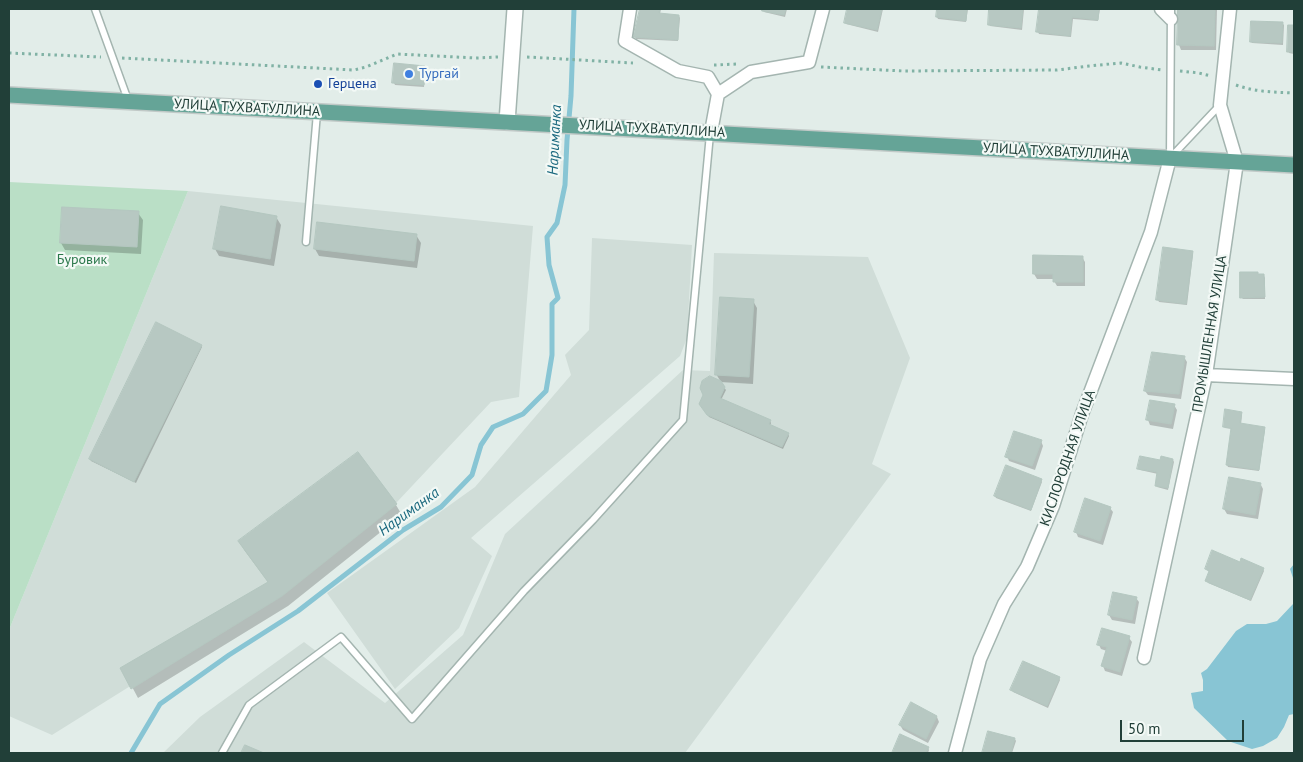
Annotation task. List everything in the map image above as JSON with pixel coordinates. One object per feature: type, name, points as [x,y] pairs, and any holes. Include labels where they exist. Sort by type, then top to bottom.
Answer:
[{"type":"main road","name":"УЛИЦА ТУХВАТУЛЛИНА","points":[[9,95],[1294,165]]},
{"type":"street","points":[[508,122],[515,9]]},
{"type":"street","points":[[630,9],[625,41],[678,71],[708,77],[718,94],[710,132]]},
{"type":"street","points":[[718,94],[751,72],[809,62],[822,9]]},
{"type":"street","points":[[1161,9],[1171,14]]},
{"type":"street","name":"ПРОМЫШЛЕННАЯ УЛИЦА","points":[[1144,658],[1206,374],[1237,162],[1220,105],[1230,9]]},
{"type":"street","name":"КИСЛОРОДНАЯ УЛИЦА","points":[[956,753],[980,659],[1004,604],[1027,567],[1053,506],[1082,414],[1151,232],[1170,158]]},
{"type":"street","points":[[1206,374],[1294,379]]},
{"type":"lane","points":[[95,9],[128,101]]},
{"type":"lane","points":[[1170,158],[1171,14]]},
{"type":"lane","points":[[1170,158],[1220,105]]},
{"type":"lane","points":[[306,242],[317,112]]},
{"type":"lane","points":[[222,753],[249,705],[341,637],[412,719],[524,591],[593,520],[683,420],[710,132]]},
{"type":"shaded area","points":[[188,191],[533,226],[519,397],[491,402],[397,502],[279,593],[52,735],[9,716],[9,630]]},
{"type":"shaded area","points":[[592,238],[692,245],[687,338],[680,356],[471,538],[492,556],[459,628],[395,689],[327,593],[475,487],[571,375],[565,355],[589,330]]},
{"type":"shaded area","points":[[714,253],[868,257],[910,358],[872,464],[891,474],[685,753],[163,753],[200,717],[304,642],[385,703],[463,635],[505,534],[683,370],[710,371]]},
{"type":"green space","name":"Буровик","points":[[9,182],[188,191],[9,630]]},
{"type":"water","points":[[1294,564],[1294,714],[1289,715],[1277,738],[1263,746],[1252,749],[1228,741],[1194,708],[1191,693],[1203,691],[1201,673],[1207,669],[1236,631],[1247,624],[1266,624],[1277,621],[1293,604],[1293,578],[1290,569]]},
{"type":"building","points":[[640,9],[660,9],[659,13],[679,15],[678,40],[633,37]]},
{"type":"building","points":[[762,9],[786,9],[784,15],[762,11]]},
{"type":"building","points":[[847,9],[882,9],[877,30],[844,23]]},
{"type":"building","points":[[937,9],[967,9],[966,21],[936,17]]},
{"type":"building","points":[[989,9],[1023,9],[1021,28],[988,25]]},
{"type":"building","points":[[1039,9],[1099,9],[1098,20],[1072,17],[1070,36],[1036,32]]},
{"type":"building","points":[[1178,9],[1215,9],[1214,46],[1177,45]]},
{"type":"building","points":[[1251,21],[1283,22],[1282,43],[1250,42]]},
{"type":"building","points":[[1288,25],[1294,25],[1294,52],[1287,52]]},
{"type":"building","name":"Тургай","points":[[394,63],[425,66],[424,85],[392,83]]},
{"type":"building","points":[[221,206],[277,216],[270,259],[213,249]]},
{"type":"building","points":[[62,207],[139,211],[137,247],[60,243]]},
{"type":"building","points":[[317,222],[417,234],[414,261],[314,249]]},
{"type":"building","points":[[1163,247],[1193,251],[1186,304],[1156,300]]},
{"type":"building","points":[[1033,255],[1083,256],[1083,282],[1053,282],[1053,274],[1033,274]]},
{"type":"building","points":[[1240,272],[1264,274],[1265,297],[1240,298]]},
{"type":"building","points":[[720,297],[754,299],[749,377],[715,375]]},
{"type":"building","points":[[156,322],[202,345],[134,482],[89,459]]},
{"type":"building","points":[[1152,352],[1185,356],[1179,394],[1144,391]]},
{"type":"building","points":[[710,376],[721,381],[725,387],[720,398],[771,420],[769,424],[789,433],[782,447],[707,415],[699,404],[703,395],[700,388],[702,381]]},
{"type":"building","points":[[1150,400],[1175,404],[1171,424],[1146,420]]},
{"type":"building","points":[[1225,409],[1242,412],[1240,423],[1265,427],[1259,470],[1226,465],[1231,428],[1223,427]]},
{"type":"building","points":[[1014,431],[1042,440],[1032,466],[1005,457]]},
{"type":"building","points":[[358,452],[397,504],[282,596],[131,689],[120,668],[268,582],[238,541]]},
{"type":"building","points":[[1140,456],[1160,460],[1161,456],[1173,459],[1168,488],[1155,486],[1157,472],[1137,469]]},
{"type":"building","points":[[1006,465],[1042,479],[1031,510],[994,496]]},
{"type":"building","points":[[1229,477],[1261,483],[1255,515],[1223,509]]},
{"type":"building","points":[[1085,498],[1111,507],[1100,541],[1074,532]]},
{"type":"building","points":[[1212,550],[1240,562],[1241,558],[1264,568],[1250,600],[1205,581],[1209,571],[1205,569]]},
{"type":"building","points":[[1113,592],[1137,597],[1132,620],[1108,615]]},
{"type":"building","points":[[1102,628],[1130,636],[1120,672],[1101,666],[1107,647],[1097,645]]},
{"type":"building","points":[[1023,661],[1060,677],[1047,706],[1010,690]]},
{"type":"building","points":[[911,702],[937,716],[926,739],[899,725]]},
{"type":"building","points":[[988,731],[1015,738],[1011,753],[982,753]]},
{"type":"building","points":[[900,734],[929,747],[926,753],[892,753]]},
{"type":"building","points":[[245,745],[264,753],[241,753]]},
{"type":"waterway","name":"Нариманка","points":[[131,753],[160,704],[229,655],[298,611],[403,530],[441,507],[472,475],[481,445],[493,427],[523,414],[546,391],[552,355],[552,304],[558,298],[549,265],[547,237],[557,223],[565,185],[574,9]]},
{"type":"place","name":"Тургай","points":[[409,74]]},
{"type":"place","name":"Герцена","points":[[318,84]]}]
